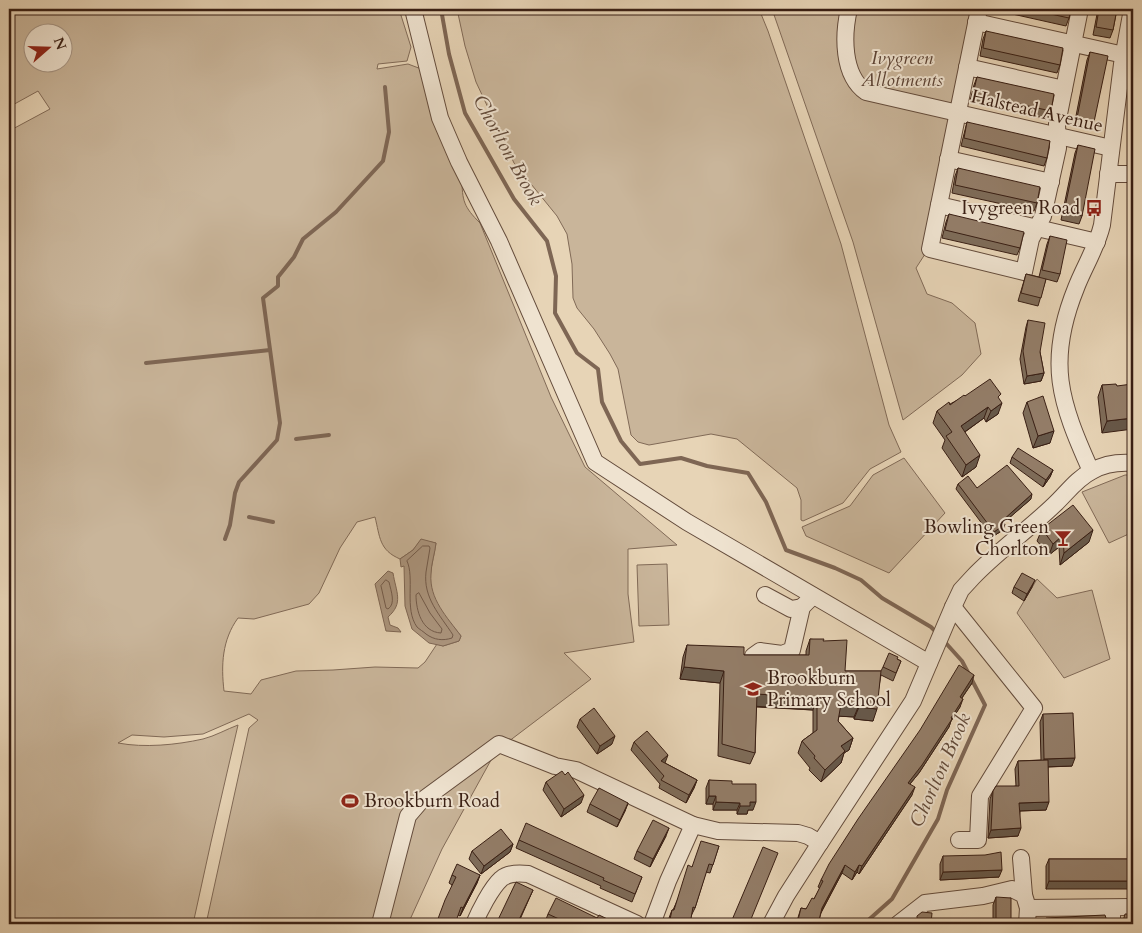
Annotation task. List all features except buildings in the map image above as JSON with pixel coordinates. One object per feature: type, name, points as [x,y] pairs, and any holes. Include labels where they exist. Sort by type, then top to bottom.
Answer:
[{"type":"street","points":[[413,9],[440,118],[459,162],[499,241],[595,462],[808,602],[931,658]]},
{"type":"street","name":"Halstead Avenue","points":[[849,9],[845,37],[846,51],[854,80],[861,88],[874,95],[1110,148]]},
{"type":"street","points":[[1080,9],[1073,44],[1064,90],[1056,124],[1058,148],[1044,216],[1031,239],[1024,272],[930,249],[956,113],[978,16],[1073,44],[1126,61]]},
{"type":"street","points":[[1092,471],[1077,441],[1066,411],[1058,373],[1059,354],[1061,336],[1070,303],[1097,242],[1102,225],[1110,148],[1126,61],[1132,9]]},
{"type":"street","points":[[967,67],[1064,90]]},
{"type":"street","points":[[948,159],[1050,182]]},
{"type":"street","points":[[1108,174],[1133,174]]},
{"type":"street","points":[[939,205],[1097,242]]},
{"type":"street","points":[[771,924],[786,896],[820,843],[904,717],[913,701],[961,590],[983,566],[1055,504],[1070,487],[1092,471],[1116,464],[1133,463]]},
{"type":"street","points":[[765,595],[791,609],[808,602]]},
{"type":"street","points":[[754,656],[760,651],[782,654],[792,650],[808,602]]},
{"type":"street","points":[[953,607],[1034,708],[980,796],[978,840],[959,840]]},
{"type":"street","points":[[380,924],[405,824],[413,808],[499,744],[555,766],[576,770],[693,825],[718,832],[798,833],[820,843]]},
{"type":"street","points":[[652,924],[668,881],[693,825]]},
{"type":"street","points":[[1022,858],[1026,909]]},
{"type":"street","points":[[474,924],[488,898],[502,879],[520,873],[528,874],[637,924]]},
{"type":"street","points":[[898,924],[925,903],[983,896],[1012,889],[1026,909]]},
{"type":"street","points":[[1026,909],[1112,916],[1133,908]]},
{"type":"green space","points":[[9,9],[399,9],[411,47],[407,61],[378,64],[377,69],[408,64],[424,70],[462,178],[467,208],[480,223],[551,397],[585,467],[677,545],[628,549],[628,594],[634,642],[564,653],[591,679],[496,751],[442,849],[408,924],[206,924],[249,728],[258,720],[249,714],[203,734],[164,737],[132,735],[118,743],[149,746],[182,743],[207,738],[238,725],[193,924],[9,924],[9,131],[50,109],[38,91],[9,107]],"holes":[[[375,517],[384,547],[400,559],[413,550],[421,540],[436,543],[431,572],[431,590],[439,608],[461,636],[459,641],[443,646],[437,644],[425,662],[418,668],[375,667],[296,671],[261,680],[251,694],[224,691],[224,653],[229,635],[238,618],[254,619],[309,604],[319,593],[340,548],[357,522]]]},
{"type":"green space","points":[[457,9],[759,9],[841,244],[889,425],[901,452],[870,469],[843,503],[803,521],[801,520],[801,500],[797,488],[737,439],[711,434],[649,445],[638,442],[631,435],[618,369],[594,329],[577,308],[573,298],[572,264],[567,234],[557,216],[514,163],[476,82],[465,46]]},
{"type":"green space","name":"Ivygreen Allotments","points":[[772,9],[976,9],[927,251],[916,268],[927,294],[952,303],[975,323],[981,354],[962,375],[903,420],[853,242]]},
{"type":"green space","points":[[904,458],[945,513],[889,573],[806,536],[802,527],[850,506],[873,475]]},
{"type":"green space","points":[[1125,475],[1133,475],[1133,532],[1109,543],[1082,492]]},
{"type":"green space","points":[[667,564],[669,625],[639,626],[637,565]]},
{"type":"green space","points":[[1037,579],[1057,598],[1092,590],[1110,659],[1064,678],[1017,613]]},
{"type":"water","points":[[421,539],[436,543],[431,570],[433,592],[445,615],[461,636],[459,641],[443,646],[429,643],[412,629],[405,606],[404,566],[401,567],[400,559],[413,550]]},
{"type":"water","points":[[388,571],[393,573],[398,597],[396,607],[388,617],[390,625],[398,628],[401,632],[386,631],[375,584]]},
{"type":"waterway","name":"Chorlton Brook","points":[[441,9],[449,54],[465,113],[514,199],[547,241],[556,276],[555,313],[577,353],[598,369],[602,402],[621,441],[640,464],[681,458],[707,466],[748,473],[766,502],[786,550],[861,580],[882,598],[931,627],[936,632]]},
{"type":"waterway","points":[[225,539],[230,525],[235,493],[239,482],[277,440],[280,423],[263,298],[278,286],[278,277],[294,257],[303,239],[336,212],[383,161],[389,132],[385,87]]},
{"type":"waterway","points":[[146,363],[270,350]]},
{"type":"waterway","points":[[296,439],[329,435]]},
{"type":"waterway","points":[[249,517],[273,522]]},
{"type":"waterway","name":"Chorlton Brook","points":[[864,924],[892,899],[938,819],[947,790],[985,705],[962,661],[944,641]]},
{"type":"place","name":"Ivygreen Road","points":[[1094,208]]},
{"type":"place","name":"Bowling Green Chorlton","points":[[1063,538]]},
{"type":"place","name":"Brookburn Primary School","points":[[753,689]]},
{"type":"place","name":"Brookburn Road","points":[[350,801]]}]
